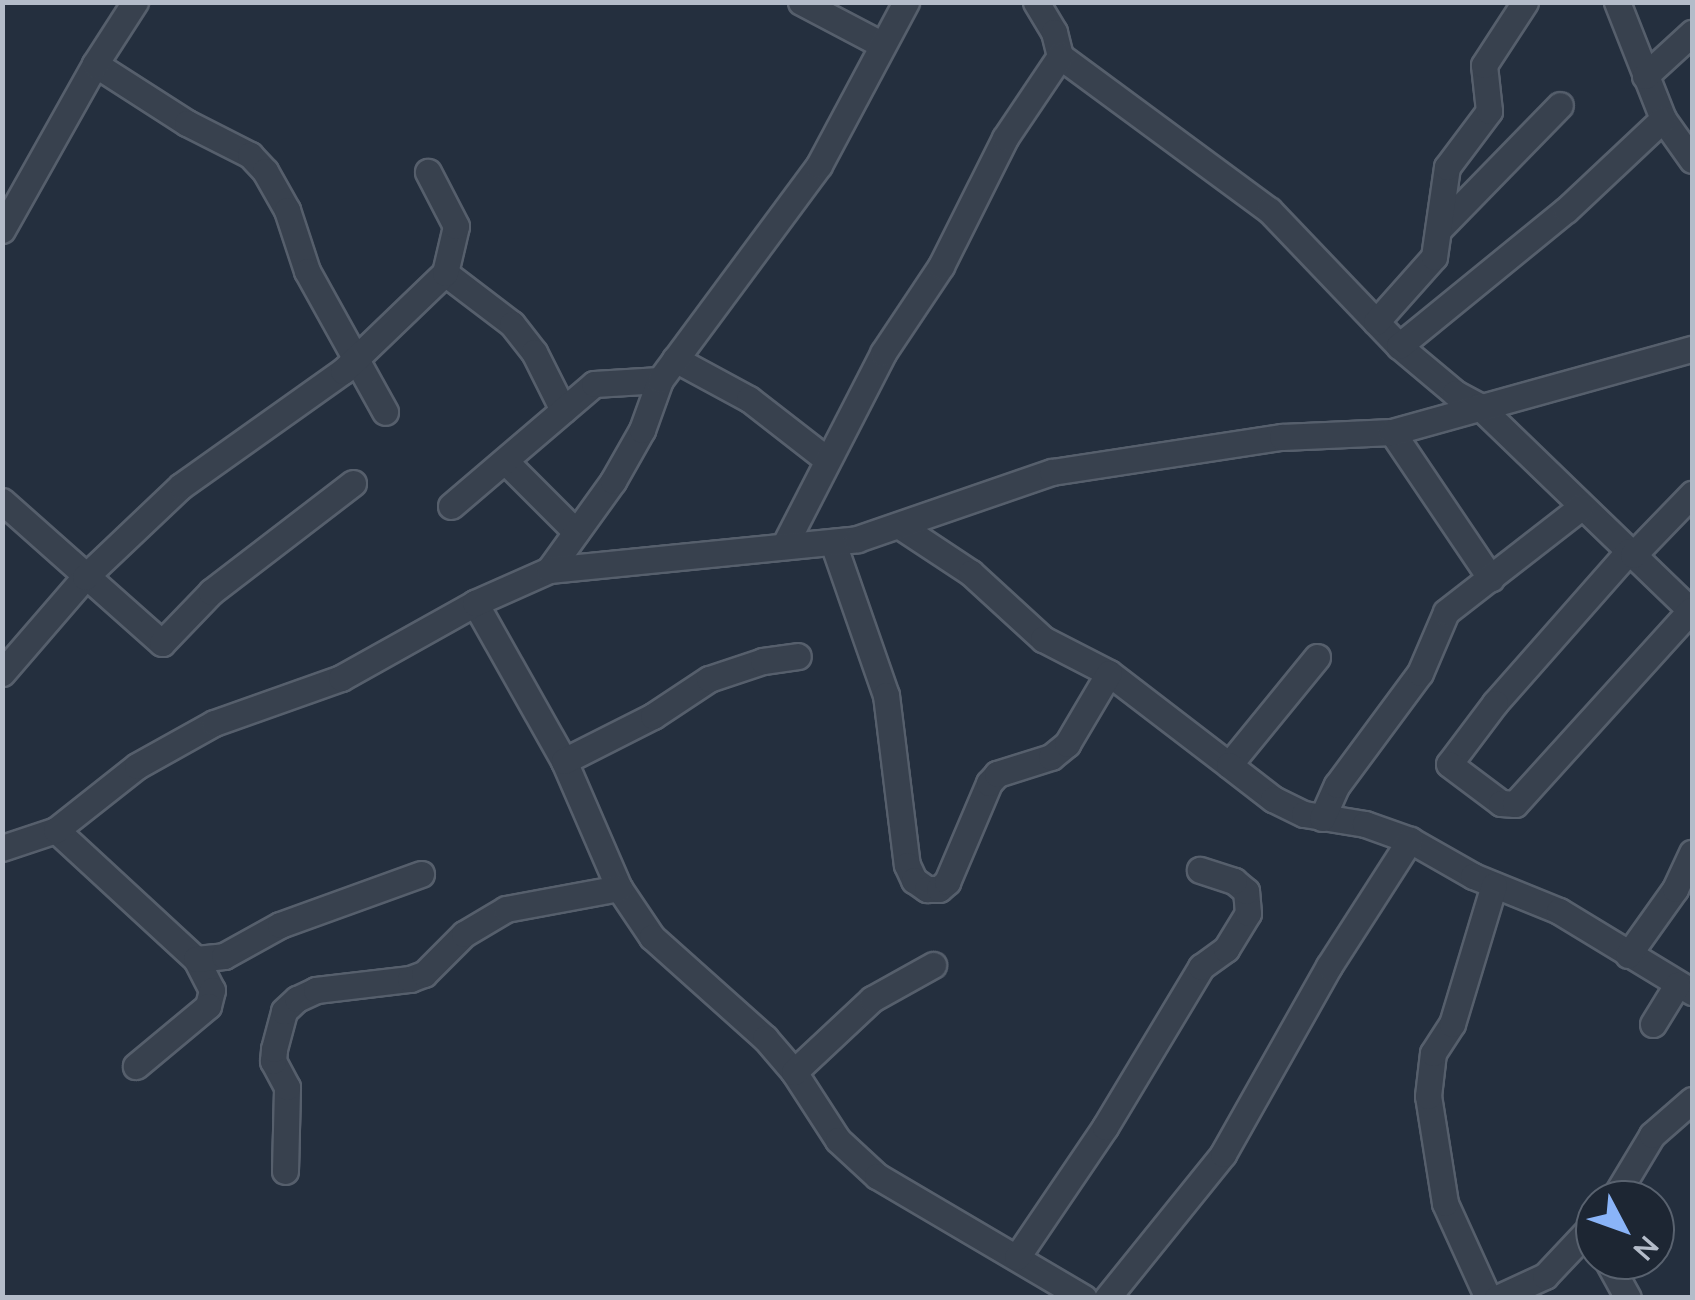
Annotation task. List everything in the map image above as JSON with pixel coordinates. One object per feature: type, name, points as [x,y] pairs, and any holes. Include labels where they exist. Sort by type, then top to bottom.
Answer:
[{"type":"street","points":[[2,230],[95,64],[135,2]]},
{"type":"street","points":[[801,2],[881,44]]},
{"type":"street","points":[[549,570],[613,481],[642,430],[668,370],[818,164],[906,2]]},
{"type":"street","points":[[1036,2],[1054,32],[1060,56],[1268,210],[1399,346],[1455,394],[1479,406],[1581,507],[1631,553],[1692,611],[1515,804],[1501,803],[1449,764],[1495,703],[1631,553],[1692,494]]},
{"type":"street","points":[[1376,322],[1431,262],[1447,166],[1490,107],[1484,65],[1525,2]]},
{"type":"street","points":[[1617,2],[1663,119],[1689,150]]},
{"type":"street","points":[[1645,76],[1692,32]]},
{"type":"street","points":[[784,546],[883,352],[954,244],[1005,138],[1060,56]]},
{"type":"street","points":[[95,64],[187,123],[250,156],[266,171],[287,210],[308,271],[358,356],[385,412]]},
{"type":"street","points":[[1439,229],[1560,105]]},
{"type":"street","points":[[1399,346],[1566,210],[1663,119]]},
{"type":"street","points":[[2,673],[85,578],[181,486],[358,356],[446,273],[456,226],[428,172]]},
{"type":"street","points":[[446,273],[512,324],[534,352],[564,410]]},
{"type":"street","points":[[2,848],[56,830],[137,766],[214,723],[341,678],[475,603],[549,570],[833,543],[900,526],[1052,472],[1282,436],[1392,432],[1692,349]]},
{"type":"street","points":[[451,506],[594,384],[668,370],[749,400],[826,459]]},
{"type":"street","points":[[1392,432],[1491,579]]},
{"type":"street","points":[[506,462],[576,532]]},
{"type":"street","points":[[2,501],[162,643],[211,592],[353,483]]},
{"type":"street","points":[[1322,818],[1337,785],[1420,673],[1446,612],[1581,507]]},
{"type":"street","points":[[900,526],[970,573],[1043,638],[1110,672],[1274,799],[1322,818],[1365,824],[1410,840],[1494,885],[1559,911],[1685,988],[1653,1024]]},
{"type":"street","points":[[833,543],[886,694],[907,865],[914,880],[927,889],[939,889],[947,882],[989,783],[997,774],[1052,756],[1067,744],[1110,672]]},
{"type":"street","points":[[475,603],[564,761],[619,888],[652,937],[765,1038],[794,1072],[838,1140],[877,1176],[1084,1298]]},
{"type":"street","points":[[564,761],[654,716],[710,679],[762,661],[798,656]]},
{"type":"street","points":[[1228,766],[1317,658]]},
{"type":"street","points":[[56,830],[196,960],[213,998],[136,1066]]},
{"type":"street","points":[[1107,1298],[1222,1154],[1328,966],[1410,840]]},
{"type":"street","points":[[1628,955],[1675,890],[1692,853]]},
{"type":"street","points":[[1016,1257],[1105,1128],[1201,967],[1226,948],[1248,913],[1246,890],[1234,881],[1200,870]]},
{"type":"street","points":[[196,960],[224,956],[280,924],[421,874]]},
{"type":"street","points":[[1488,1298],[1445,1203],[1428,1096],[1433,1053],[1452,1024],[1494,885]]},
{"type":"street","points":[[285,1170],[287,1087],[273,1061],[284,1011],[297,1000],[316,990],[424,974],[464,934],[506,909],[619,888]]},
{"type":"street","points":[[794,1072],[872,1000],[933,965]]},
{"type":"street","points":[[1625,1180],[1652,1135],[1690,1114]]},
{"type":"street","points":[[1496,1298],[1545,1276],[1575,1248]]}]
